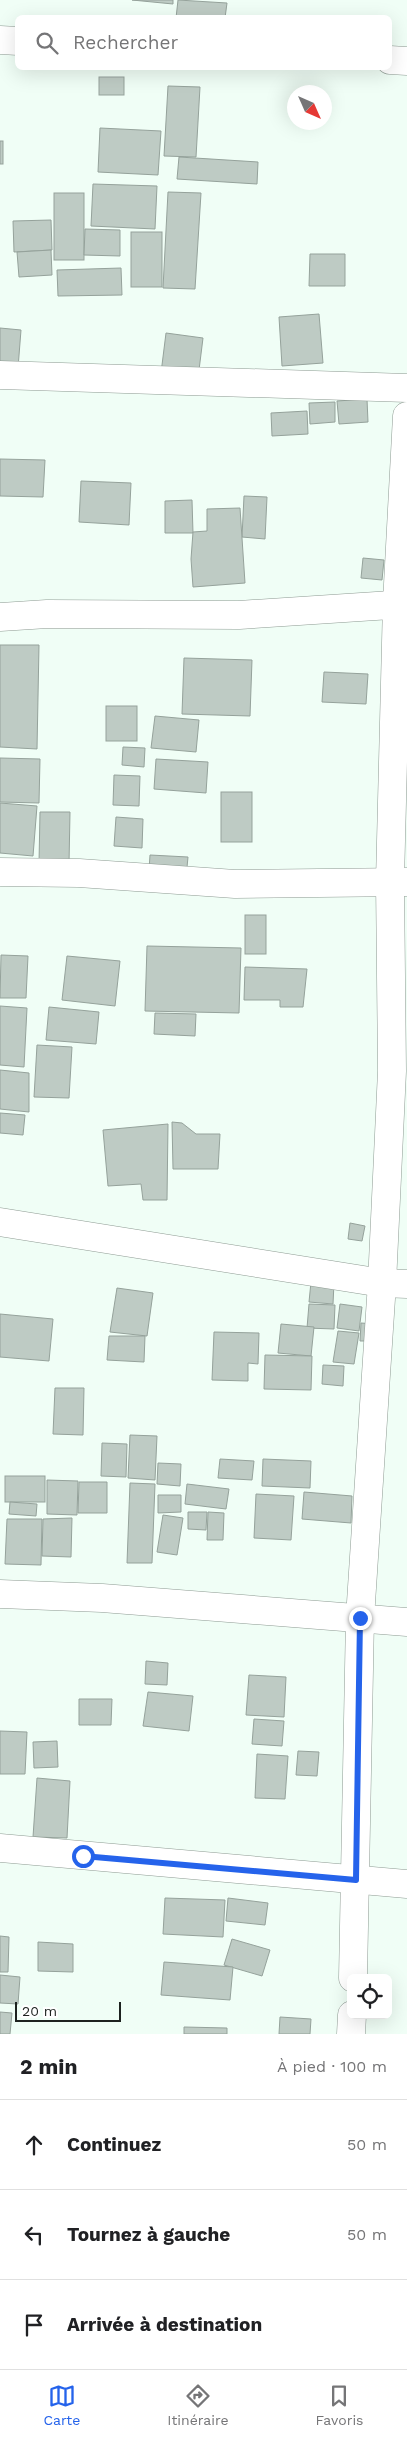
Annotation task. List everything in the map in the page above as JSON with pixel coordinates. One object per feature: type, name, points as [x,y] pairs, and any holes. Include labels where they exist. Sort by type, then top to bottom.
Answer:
[{"type":"street","points":[[0,40],[15,41]]},
{"type":"street","points":[[392,60],[407,61]]},
{"type":"street","points":[[0,376],[407,388]]},
{"type":"street","points":[[353,1974],[360,1618],[394,1283],[392,1071],[398,882],[407,416]]},
{"type":"street","points":[[0,617],[47,614],[239,615],[402,603]]},
{"type":"street","points":[[0,872],[79,874],[235,884],[398,882]]},
{"type":"street","points":[[0,1222],[394,1283]]},
{"type":"street","points":[[0,1594],[102,1598],[407,1622]]},
{"type":"street","points":[[0,1848],[407,1884]]},
{"type":"street","points":[[351,2034],[352,2019]]},
{"type":"building","points":[[132,0],[173,0],[173,4]]},
{"type":"building","points":[[178,0],[227,3],[225,15],[176,15]]},
{"type":"building","points":[[99,77],[124,77],[124,95],[99,95]]},
{"type":"building","points":[[168,86],[200,87],[196,157],[164,156]]},
{"type":"building","points":[[100,128],[161,131],[158,175],[98,172]]},
{"type":"building","points":[[0,141],[3,141],[3,164],[0,164]]},
{"type":"building","points":[[179,157],[258,162],[257,184],[177,179]]},
{"type":"building","points":[[93,184],[157,186],[155,229],[91,226]]},
{"type":"building","points":[[168,192],[201,193],[195,289],[163,288]]},
{"type":"building","points":[[54,193],[84,193],[84,260],[54,260]]},
{"type":"building","points":[[51,220],[52,250],[14,252],[13,221]]},
{"type":"building","points":[[85,229],[120,230],[120,256],[84,255]]},
{"type":"building","points":[[131,232],[162,232],[162,287],[131,287]]},
{"type":"building","points":[[51,250],[52,275],[19,277],[17,252]]},
{"type":"building","points":[[310,254],[345,254],[345,286],[309,286]]},
{"type":"building","points":[[121,268],[122,295],[58,296],[57,270]]},
{"type":"building","points":[[319,314],[323,363],[282,366],[279,317]]},
{"type":"building","points":[[0,328],[21,330],[18,368],[0,367]]},
{"type":"building","points":[[166,333],[203,338],[197,386],[160,381]]},
{"type":"building","points":[[367,399],[368,422],[339,424],[337,401]]},
{"type":"building","points":[[335,402],[335,422],[310,424],[309,403]]},
{"type":"building","points":[[307,411],[308,434],[272,436],[271,413]]},
{"type":"building","points":[[0,459],[45,460],[43,497],[0,496]]},
{"type":"building","points":[[81,481],[131,483],[129,525],[79,522]]},
{"type":"building","points":[[244,496],[267,497],[265,539],[242,537]]},
{"type":"building","points":[[192,500],[193,533],[165,533],[165,501]]},
{"type":"building","points":[[240,508],[245,583],[193,587],[191,559],[193,532],[207,531],[207,509]]},
{"type":"building","points":[[363,558],[384,560],[382,580],[361,578]]},
{"type":"building","points":[[0,645],[39,645],[37,749],[0,747]]},
{"type":"building","points":[[184,658],[252,660],[250,716],[182,714]]},
{"type":"building","points":[[324,672],[368,674],[366,704],[322,702]]},
{"type":"building","points":[[106,706],[137,706],[137,741],[106,741]]},
{"type":"building","points":[[155,716],[199,720],[196,752],[151,748]]},
{"type":"building","points":[[123,747],[145,748],[144,767],[122,765]]},
{"type":"building","points":[[0,758],[40,759],[39,803],[0,802]]},
{"type":"building","points":[[156,759],[208,762],[206,793],[154,789]]},
{"type":"building","points":[[114,775],[140,776],[139,806],[113,805]]},
{"type":"building","points":[[221,792],[252,792],[252,842],[221,842]]},
{"type":"building","points":[[0,803],[37,806],[33,856],[0,853]]},
{"type":"building","points":[[40,812],[70,812],[69,864],[39,863]]},
{"type":"building","points":[[116,817],[143,819],[142,848],[114,846]]},
{"type":"building","points":[[150,855],[188,857],[185,888],[148,886]]},
{"type":"building","points":[[245,915],[266,915],[266,954],[245,954]]},
{"type":"building","points":[[147,946],[241,948],[239,1013],[145,1011]]},
{"type":"building","points":[[1,955],[28,956],[26,998],[0,998]]},
{"type":"building","points":[[67,956],[120,961],[115,1006],[62,1000]]},
{"type":"building","points":[[245,967],[307,969],[303,1007],[280,1007],[280,1000],[244,1000]]},
{"type":"building","points":[[0,1006],[27,1008],[24,1067],[0,1065]]},
{"type":"building","points":[[49,1007],[99,1012],[96,1044],[46,1040]]},
{"type":"building","points":[[155,1013],[196,1014],[195,1036],[154,1034]]},
{"type":"building","points":[[37,1045],[72,1047],[69,1098],[34,1097]]},
{"type":"building","points":[[0,1070],[29,1073],[29,1112],[0,1109]]},
{"type":"building","points":[[0,1113],[25,1115],[23,1135],[0,1133]]},
{"type":"building","points":[[172,1122],[182,1123],[196,1134],[220,1134],[218,1169],[173,1169]]},
{"type":"building","points":[[168,1124],[167,1200],[143,1200],[141,1184],[108,1186],[103,1130]]},
{"type":"building","points":[[350,1223],[365,1226],[362,1241],[348,1239]]},
{"type":"building","points":[[311,1282],[334,1283],[333,1304],[309,1302]]},
{"type":"building","points":[[117,1288],[153,1293],[147,1336],[110,1332]]},
{"type":"building","points":[[309,1304],[335,1305],[334,1329],[307,1328]]},
{"type":"building","points":[[340,1304],[362,1307],[359,1331],[337,1328]]},
{"type":"building","points":[[0,1314],[53,1319],[49,1361],[0,1357]]},
{"type":"building","points":[[361,1323],[375,1324],[374,1341],[360,1341]]},
{"type":"building","points":[[281,1324],[314,1327],[311,1356],[278,1353]]},
{"type":"building","points":[[338,1331],[359,1333],[354,1364],[333,1362]]},
{"type":"building","points":[[214,1332],[259,1333],[258,1364],[248,1363],[248,1381],[212,1380]]},
{"type":"building","points":[[109,1336],[145,1336],[144,1362],[107,1360]]},
{"type":"building","points":[[265,1355],[312,1356],[311,1390],[264,1389]]},
{"type":"building","points":[[323,1365],[344,1366],[343,1386],[322,1384]]},
{"type":"building","points":[[55,1388],[84,1388],[83,1435],[53,1434]]},
{"type":"building","points":[[130,1435],[157,1436],[155,1480],[128,1478]]},
{"type":"building","points":[[102,1443],[127,1444],[126,1477],[101,1476]]},
{"type":"building","points":[[220,1459],[254,1461],[252,1480],[218,1478]]},
{"type":"building","points":[[263,1459],[311,1461],[310,1488],[262,1486]]},
{"type":"building","points":[[158,1463],[181,1464],[180,1486],[157,1484]]},
{"type":"building","points":[[5,1476],[45,1476],[45,1502],[5,1502]]},
{"type":"building","points":[[47,1480],[78,1481],[77,1515],[47,1514]]},
{"type":"building","points":[[79,1482],[107,1482],[107,1513],[78,1513]]},
{"type":"building","points":[[130,1483],[155,1484],[152,1563],[127,1563]]},
{"type":"building","points":[[187,1484],[229,1489],[226,1509],[185,1504]]},
{"type":"building","points":[[304,1492],[352,1496],[351,1523],[302,1519]]},
{"type":"building","points":[[256,1494],[294,1496],[291,1540],[254,1538]]},
{"type":"building","points":[[158,1495],[181,1495],[181,1512],[158,1513]]},
{"type":"building","points":[[10,1502],[37,1504],[36,1516],[9,1514]]},
{"type":"building","points":[[188,1512],[207,1512],[206,1530],[188,1529]]},
{"type":"building","points":[[208,1512],[224,1513],[223,1540],[207,1540]]},
{"type":"building","points":[[163,1515],[183,1518],[177,1555],[157,1552]]},
{"type":"building","points":[[72,1518],[71,1557],[42,1556],[43,1519]]},
{"type":"building","points":[[7,1519],[42,1519],[41,1565],[5,1564]]},
{"type":"building","points":[[146,1661],[168,1663],[167,1685],[145,1684]]},
{"type":"building","points":[[249,1675],[286,1677],[284,1717],[246,1715]]},
{"type":"building","points":[[148,1692],[193,1696],[189,1731],[143,1726]]},
{"type":"building","points":[[79,1699],[112,1699],[111,1725],[79,1725]]},
{"type":"building","points":[[254,1719],[284,1721],[282,1746],[252,1744]]},
{"type":"building","points":[[0,1731],[27,1732],[25,1774],[0,1774]]},
{"type":"building","points":[[57,1741],[58,1767],[34,1768],[33,1742]]},
{"type":"building","points":[[298,1751],[319,1752],[317,1776],[296,1775]]},
{"type":"building","points":[[257,1754],[288,1756],[285,1799],[255,1798]]},
{"type":"building","points":[[37,1778],[70,1781],[67,1838],[33,1837]]},
{"type":"building","points":[[165,1898],[225,1900],[223,1937],[163,1934]]},
{"type":"building","points":[[228,1898],[268,1903],[265,1925],[226,1921]]},
{"type":"building","points":[[0,1936],[9,1937],[8,1972],[0,1972]]},
{"type":"building","points":[[232,1939],[270,1950],[262,1976],[224,1965]]},
{"type":"building","points":[[38,1942],[73,1944],[73,1972],[38,1971]]},
{"type":"building","points":[[164,1962],[233,1967],[230,2000],[161,1995]]},
{"type":"building","points":[[0,1975],[20,1977],[18,2004],[0,2003]]},
{"type":"building","points":[[0,2012],[12,2013],[10,2034],[0,2034]]},
{"type":"building","points":[[280,2017],[311,2019],[310,2034],[279,2034]]},
{"type":"building","points":[[184,2027],[227,2028],[227,2034],[184,2034]]},
{"type":"route","points":[[83,1856],[356,1880],[360,1618]]}]
